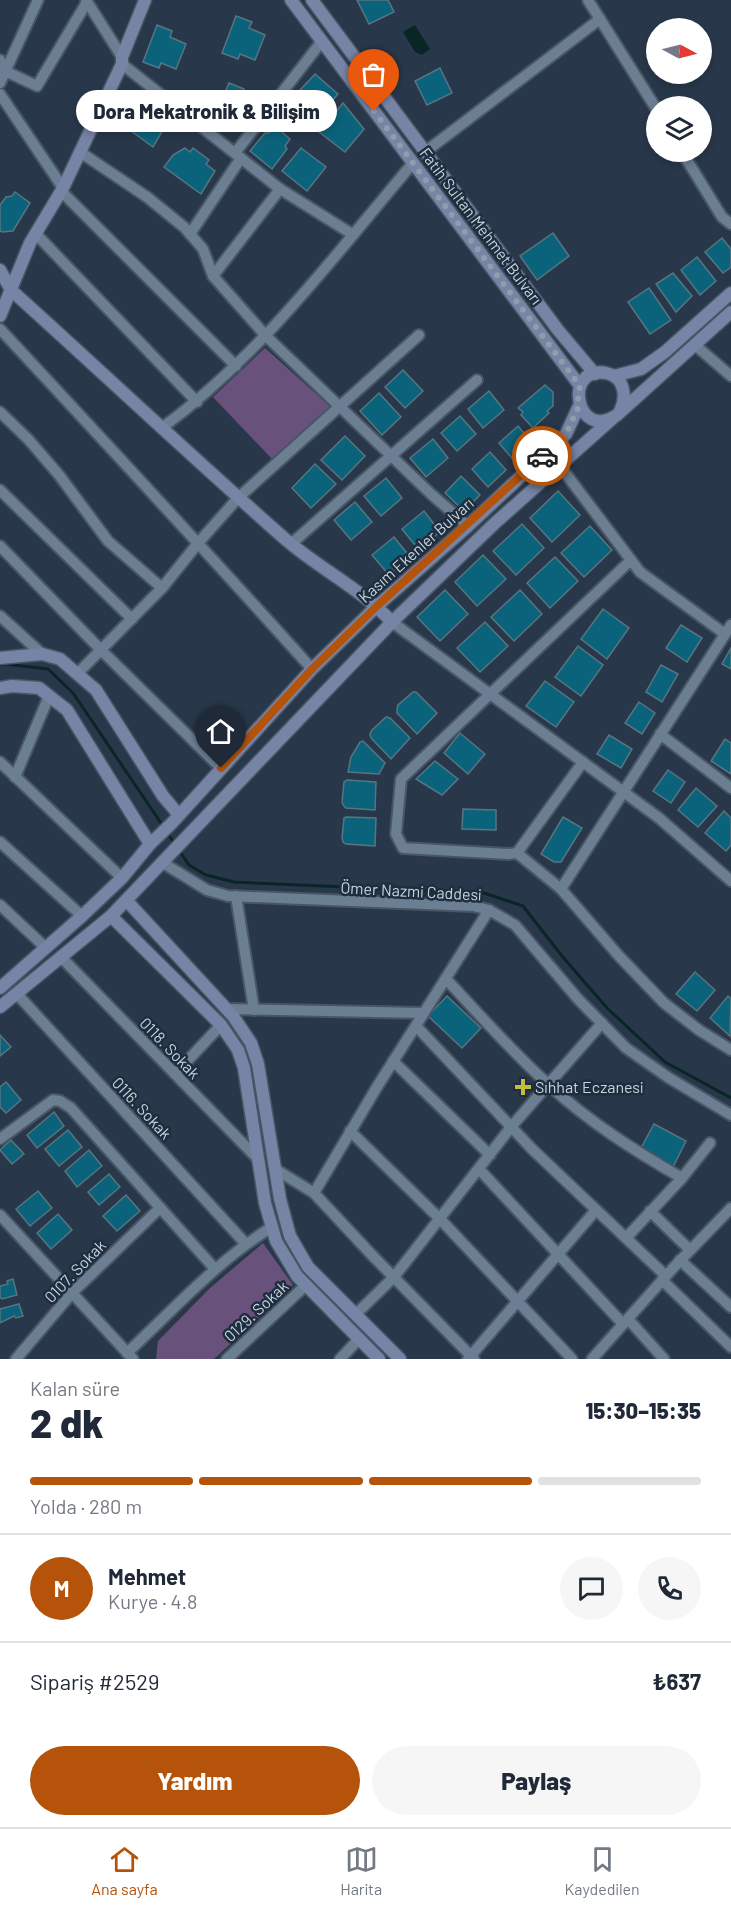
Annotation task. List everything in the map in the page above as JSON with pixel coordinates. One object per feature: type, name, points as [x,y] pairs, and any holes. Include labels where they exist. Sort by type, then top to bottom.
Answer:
[{"type":"street","points":[[0,83],[38,0]]},
{"type":"street","points":[[0,316],[36,234],[62,190],[122,61],[145,0]]},
{"type":"street","name":"Fatih Sultan Mehmet Bulvarı","points":[[291,0],[580,386]]},
{"type":"street","name":"Fatih Sultan Mehmet Bulvarı","points":[[312,0],[558,330],[595,374]]},
{"type":"street","points":[[588,0],[648,96]]},
{"type":"street","points":[[0,60],[5,71],[37,86],[87,1],[122,61],[280,189],[352,234]]},
{"type":"street","points":[[425,152],[600,19]]},
{"type":"street","points":[[190,234],[238,156],[322,41]]},
{"type":"street","points":[[0,94],[62,190],[236,366]]},
{"type":"street","points":[[80,152],[147,197],[184,226],[203,249],[213,276],[266,336],[468,526]]},
{"type":"street","points":[[688,162],[722,217],[731,224]]},
{"type":"street","points":[[163,428],[197,402],[266,336],[413,163]]},
{"type":"street","points":[[213,276],[280,189]]},
{"type":"street","points":[[36,234],[197,402]]},
{"type":"street","points":[[0,270],[11,290],[291,544],[659,818],[731,881]]},
{"type":"street","points":[[614,376],[641,369],[665,352],[731,293]]},
{"type":"street","name":"Kasım Ekenler Bulvarı","points":[[164,861],[392,621],[495,523],[731,312]]},
{"type":"street","points":[[0,330],[198,542],[312,669]]},
{"type":"street","points":[[77,674],[162,588],[198,542],[238,498],[419,335]]},
{"type":"street","points":[[695,345],[731,376]]},
{"type":"street","points":[[605,373],[614,376],[621,383],[625,392],[624,402],[616,414],[603,420],[593,419],[579,406],[580,386],[586,378],[595,374],[605,373]]},
{"type":"street","points":[[291,544],[477,380]]},
{"type":"street","name":"Kasım Ekenler Bulvarı","points":[[153,841],[312,669],[377,606],[468,526],[566,434],[579,406]]},
{"type":"street","points":[[0,412],[28,439],[59,475],[108,541],[162,588]]},
{"type":"street","points":[[560,466],[640,572],[728,629],[561,889]]},
{"type":"street","points":[[0,490],[132,619]]},
{"type":"street","points":[[0,546],[221,768]]},
{"type":"street","points":[[631,560],[400,779],[396,834],[403,848],[517,853],[561,889],[619,956],[664,1003],[699,1030],[731,1050]]},
{"type":"street","points":[[0,616],[42,654]]},
{"type":"street","points":[[0,658],[42,654],[60,659],[96,690],[175,819]]},
{"type":"street","points":[[0,688],[12,686],[39,688],[67,710],[153,841],[122,878],[0,988]]},
{"type":"street","points":[[15,777],[49,696]]},
{"type":"street","points":[[660,734],[731,788]]},
{"type":"street","points":[[0,762],[122,878]]},
{"type":"street","points":[[517,853],[583,762]]},
{"type":"street","points":[[1,844],[82,916]]},
{"type":"street","points":[[0,1007],[111,916],[164,861]]},
{"type":"street","name":"Ömer Nazmi Caddesi","points":[[164,861],[207,890],[236,896],[473,906],[489,910],[515,925],[578,999],[626,1048],[669,1078],[731,1115]]},
{"type":"street","points":[[236,896],[254,1010]]},
{"type":"street","points":[[127,901],[233,1016],[251,1043],[258,1064],[280,1199],[290,1236],[308,1267],[400,1359]]},
{"type":"street","points":[[0,905],[46,948]]},
{"type":"street","points":[[314,1193],[393,1061],[489,910]]},
{"type":"street","points":[[111,916],[221,1025],[238,1050],[244,1068],[265,1203],[276,1241],[297,1276],[379,1359]]},
{"type":"street","name":"0118. Sokak","points":[[61,957],[258,1159]]},
{"type":"street","points":[[446,979],[548,1085],[595,1123],[637,1152],[682,1178]]},
{"type":"street","name":"0116. Sokak","points":[[16,994],[245,1243]]},
{"type":"street","points":[[226,1009],[424,1013]]},
{"type":"street","points":[[356,1314],[394,1277],[512,1127],[602,1023]]},
{"type":"street","points":[[175,1074],[221,1025]]},
{"type":"street","points":[[416,1026],[512,1127],[626,1238],[731,1347]]},
{"type":"street","points":[[393,1061],[490,1155]]},
{"type":"street","points":[[0,1139],[53,1100],[60,1101],[70,1108],[215,1269]]},
{"type":"street","points":[[351,1131],[440,1219],[572,1359]]},
{"type":"street","points":[[626,1238],[682,1178],[710,1143]]},
{"type":"street","points":[[275,1169],[314,1193],[471,1358],[596,1210]]},
{"type":"street","points":[[479,1169],[558,1254],[664,1359]]},
{"type":"street","name":"0107. Sokak","points":[[16,1359],[72,1293],[160,1208]]},
{"type":"street","points":[[594,1358],[680,1260],[731,1208]]},
{"type":"street","points":[[650,1211],[690,1250]]},
{"type":"street","points":[[0,1215],[130,1356],[215,1269],[245,1243],[272,1227]]},
{"type":"street","points":[[680,1260],[731,1307]]},
{"type":"street","name":"0129. Sokak","points":[[227,1359],[306,1285]]},
{"type":"street","points":[[340,1359],[359,1339]]},
{"type":"shaded area","points":[[415,25],[430,49],[422,55],[415,52],[403,32]]},
{"type":"shaded area","points":[[265,348],[332,408],[273,460],[213,397]]},
{"type":"shaded area","points":[[263,1243],[293,1285],[214,1359],[156,1359],[158,1341],[210,1288]]},
{"type":"building","points":[[357,0],[388,0],[394,12],[369,24]]},
{"type":"building","points":[[236,16],[252,22],[249,28],[265,35],[255,60],[240,54],[238,59],[222,53]]},
{"type":"building","points":[[157,25],[172,31],[170,37],[186,44],[176,69],[161,63],[159,68],[143,62]]},
{"type":"building","points":[[440,68],[452,93],[427,105],[415,81]]},
{"type":"building","points":[[315,74],[338,94],[312,124],[287,104]]},
{"type":"building","points":[[229,83],[244,89],[241,96],[258,102],[248,127],[232,121],[230,127],[214,120]]},
{"type":"building","points":[[137,100],[142,104],[145,101],[161,113],[158,117],[167,123],[153,147],[116,120],[125,108]]},
{"type":"building","points":[[343,103],[364,129],[345,152],[319,132]]},
{"type":"building","points":[[275,126],[290,139],[285,146],[287,149],[272,169],[250,151],[265,133],[269,133]]},
{"type":"building","points":[[185,148],[190,152],[193,148],[209,160],[206,164],[215,171],[201,194],[164,167],[173,155]]},
{"type":"building","points":[[301,148],[326,167],[307,191],[282,171]]},
{"type":"building","points":[[15,192],[30,203],[13,231],[2,232],[0,231],[0,205],[6,197],[12,196]]},
{"type":"building","points":[[553,233],[569,256],[537,280],[520,256]]},
{"type":"building","points":[[722,238],[731,249],[731,267],[723,273],[705,252]]},
{"type":"building","points":[[697,257],[716,281],[700,295],[681,270]]},
{"type":"building","points":[[673,273],[692,296],[676,312],[656,284]]},
{"type":"building","points":[[649,288],[671,320],[650,334],[628,302]]},
{"type":"building","points":[[403,370],[423,391],[405,408],[385,387]]},
{"type":"building","points":[[545,385],[553,392],[553,406],[533,428],[518,408]]},
{"type":"building","points":[[489,391],[504,410],[483,428],[468,409]]},
{"type":"building","points":[[379,393],[401,417],[382,435],[360,411]]},
{"type":"building","points":[[460,416],[476,434],[457,451],[441,433]]},
{"type":"building","points":[[518,426],[534,445],[515,462],[499,443]]},
{"type":"building","points":[[345,436],[365,456],[342,480],[321,460]]},
{"type":"building","points":[[433,439],[448,458],[426,477],[410,458]]},
{"type":"building","points":[[490,452],[506,470],[488,487],[472,469]]},
{"type":"building","points":[[315,464],[336,484],[311,508],[292,488]]},
{"type":"building","points":[[461,476],[480,495],[464,511],[445,493]]},
{"type":"building","points":[[386,478],[402,498],[381,516],[364,496]]},
{"type":"building","points":[[558,491],[580,515],[552,542],[530,518]]},
{"type":"building","points":[[355,502],[372,522],[351,540],[334,520]]},
{"type":"building","points":[[424,511],[440,532],[419,550],[402,529]]},
{"type":"building","points":[[522,524],[544,548],[516,575],[493,551]]},
{"type":"building","points":[[590,526],[612,550],[584,577],[561,553]]},
{"type":"building","points":[[394,537],[410,557],[389,575],[372,555]]},
{"type":"building","points":[[483,555],[506,579],[477,606],[455,582]]},
{"type":"building","points":[[555,557],[578,581],[550,608],[527,583]]},
{"type":"building","points":[[445,590],[468,614],[440,641],[417,617]]},
{"type":"building","points":[[520,590],[542,614],[514,641],[491,617]]},
{"type":"building","points":[[603,609],[629,628],[607,659],[581,639]]},
{"type":"building","points":[[485,622],[508,646],[480,672],[457,648]]},
{"type":"building","points":[[681,625],[702,638],[687,662],[666,648]]},
{"type":"building","points":[[578,646],[603,665],[581,696],[555,677]]},
{"type":"building","points":[[731,648],[731,669],[722,664]]},
{"type":"building","points":[[661,665],[678,674],[662,702],[646,692]]},
{"type":"building","points":[[545,681],[574,702],[556,727],[526,706]]},
{"type":"building","points":[[416,692],[437,713],[417,734],[397,713],[398,705]]},
{"type":"building","points":[[639,702],[655,713],[642,734],[625,723]]},
{"type":"building","points":[[386,717],[390,718],[410,738],[391,759],[371,738],[370,734]]},
{"type":"building","points":[[460,733],[485,754],[468,774],[444,753]]},
{"type":"building","points":[[609,735],[632,749],[621,768],[597,754]]},
{"type":"building","points":[[725,739],[731,743],[731,774],[711,761]]},
{"type":"building","points":[[363,741],[385,763],[379,774],[348,772],[351,757]]},
{"type":"building","points":[[435,761],[458,779],[442,795],[416,779]]},
{"type":"building","points":[[668,770],[685,782],[671,803],[653,791]]},
{"type":"building","points":[[347,780],[376,782],[375,810],[344,806],[342,802],[344,782]]},
{"type":"building","points":[[696,788],[717,806],[698,827],[678,810]]},
{"type":"building","points":[[463,809],[496,810],[496,830],[462,829]]},
{"type":"building","points":[[724,811],[731,818],[731,845],[726,851],[705,833]]},
{"type":"building","points":[[563,817],[582,828],[561,862],[554,862],[541,854]]},
{"type":"building","points":[[344,818],[376,818],[375,846],[343,842]]},
{"type":"building","points":[[695,972],[715,990],[697,1011],[676,994]]},
{"type":"building","points":[[447,996],[481,1028],[462,1048],[428,1016]]},
{"type":"building","points":[[728,996],[731,999],[730,1036],[710,1018]]},
{"type":"building","points":[[0,1035],[11,1047],[0,1056]]},
{"type":"building","points":[[6,1082],[21,1100],[6,1113],[0,1107],[0,1087]]},
{"type":"building","points":[[54,1112],[64,1126],[37,1148],[27,1135]]},
{"type":"building","points":[[654,1124],[686,1141],[673,1167],[640,1150]]},
{"type":"building","points":[[68,1130],[82,1147],[59,1166],[45,1149]]},
{"type":"building","points":[[11,1140],[24,1154],[12,1164],[0,1150]]},
{"type":"building","points":[[89,1150],[102,1166],[77,1187],[65,1171]]},
{"type":"building","points":[[109,1174],[120,1187],[99,1205],[88,1192]]},
{"type":"building","points":[[38,1191],[52,1208],[30,1226],[16,1209]]},
{"type":"building","points":[[126,1195],[140,1211],[117,1231],[103,1216]]},
{"type":"building","points":[[58,1214],[72,1230],[51,1249],[37,1233]]},
{"type":"building","points":[[13,1279],[17,1295],[2,1299],[0,1286],[8,1284],[7,1281]]},
{"type":"building","points":[[19,1304],[23,1316],[16,1318],[14,1316],[0,1323],[0,1309]]},
{"type":"waterway","points":[[0,665],[48,669],[73,693],[163,826]]},
{"type":"waterway","points":[[166,831],[174,843]]},
{"type":"waterway","points":[[178,849],[189,865],[206,875],[234,882],[484,893],[523,906],[607,1008],[665,1062],[731,1098]]},
{"type":"way so far","points":[[374,111],[580,386],[579,406],[566,434],[542,456]]},
{"type":"place","name":"Dora Mekatronik & Bilişim","points":[[374,111]]},
{"type":"place","name":"Sıhhat Eczanesi","points":[[523,1087]]},
{"type":"route","points":[[221,768],[312,669],[377,606],[468,526],[542,456]]}]
